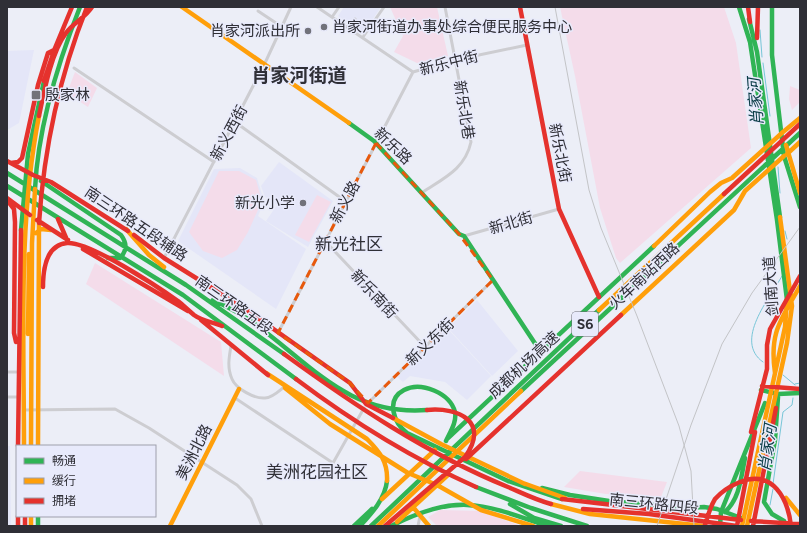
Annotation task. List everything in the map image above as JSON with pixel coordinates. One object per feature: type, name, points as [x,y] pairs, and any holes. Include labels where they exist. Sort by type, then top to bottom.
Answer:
[{"type":"main road","points":[[54,56],[54,50],[72,7]]},
{"type":"main road","points":[[31,445],[32,243],[36,172],[44,124],[52,89],[66,42],[80,7]]},
{"type":"main road","points":[[38,445],[39,227],[49,133],[65,68],[87,7]]},
{"type":"main road","points":[[18,445],[18,349],[22,292],[25,176],[33,125],[54,56],[65,34],[89,14],[92,7]]},
{"type":"main road","name":"新乐路","points":[[182,7],[265,63],[376,143],[423,192],[459,234],[464,236],[540,351]]},
{"type":"main road","name":"新乐北街","points":[[520,7],[559,210],[599,297]]},
{"type":"main road","points":[[739,7],[750,42]]},
{"type":"main road","points":[[748,7],[757,52]]},
{"type":"main road","points":[[757,52],[758,7]]},
{"type":"main road","points":[[772,7],[772,60],[786,154],[800,207]]},
{"type":"main road","points":[[750,19],[750,42]]},
{"type":"main road","name":"剑南大道","points":[[742,526],[785,327],[787,292],[750,42]]},
{"type":"main road","points":[[9,162],[18,162],[22,158],[38,85],[48,53],[54,50]]},
{"type":"main road","name":"剑南大道","points":[[747,526],[787,343],[792,306],[757,52]]},
{"type":"main road","name":"火车南站西路","points":[[354,526],[408,474],[446,441],[540,351],[664,237],[710,192],[721,183],[732,178],[800,118]]},
{"type":"main road","name":"成都机场高速","points":[[371,526],[670,244],[800,124]]},
{"type":"main road","name":"成都机场高速","points":[[378,526],[528,384],[800,133]]},
{"type":"main road","name":"火车南站西路","points":[[392,526],[734,210],[745,191],[800,142]]},
{"type":"main road","points":[[786,154],[800,193]]},
{"type":"main road","name":"南三环路五段辅路","points":[[9,162],[33,175],[51,182],[126,230],[164,258],[241,306],[350,384],[366,404],[441,444],[523,483]]},
{"type":"main road","name":"南三环路五段","points":[[7,173],[186,285],[307,372],[386,424],[446,459]]},
{"type":"main road","points":[[33,175],[51,189],[121,235],[126,244],[126,250],[123,256],[112,259],[74,244],[63,244],[53,250],[46,258],[43,266],[42,290],[39,301]]},
{"type":"main road","points":[[732,178],[742,183],[745,191]]},
{"type":"main road","name":"南三环路五段","points":[[7,186],[183,295],[229,328],[300,383],[373,433],[461,481],[515,505]]},
{"type":"main road","points":[[7,199],[14,209],[15,222],[14,333],[18,349]]},
{"type":"main road","points":[[7,199],[51,230],[194,315],[229,328]]},
{"type":"main road","points":[[58,218],[68,240]]},
{"type":"main road","points":[[24,350],[27,344],[29,243],[31,237],[35,233],[42,229],[51,230]]},
{"type":"main road","points":[[126,230],[149,255],[186,285]]},
{"type":"main road","points":[[100,255],[175,299],[231,346],[330,424],[408,474],[437,485],[481,510],[533,526]]},
{"type":"main road","points":[[725,512],[730,508],[736,496],[755,420],[767,369],[767,345],[770,329],[800,276]]},
{"type":"main road","points":[[753,526],[773,429],[778,394],[772,355],[772,339],[777,325],[800,286]]},
{"type":"main road","points":[[22,292],[24,350],[24,445]]},
{"type":"main road","points":[[204,297],[229,307],[250,319],[320,375],[350,395],[374,405],[399,411],[440,409],[456,411],[466,417],[470,422],[474,439],[471,448],[465,457],[385,526]]},
{"type":"main road","points":[[266,373],[367,439],[377,448],[383,458],[387,477],[384,496],[376,509],[360,526]]},
{"type":"main road","points":[[446,441],[454,424],[455,411],[448,400],[423,386],[406,388],[394,400],[393,406],[394,418],[402,428],[425,442],[507,481],[556,499],[597,505],[800,524]]},
{"type":"main road","points":[[762,388],[800,388]]},
{"type":"main road","points":[[762,388],[778,394],[800,393]]},
{"type":"main road","points":[[720,526],[721,512],[771,388]]},
{"type":"main road","name":"美洲北路","points":[[170,526],[239,389]]},
{"type":"main road","points":[[776,406],[775,440],[764,502],[767,510],[771,514],[789,524]]},
{"type":"main road","points":[[737,526],[754,443],[755,420]]},
{"type":"main road","name":"南三环路四段","points":[[446,459],[486,478],[548,503],[590,514],[705,526]]},
{"type":"main road","points":[[705,526],[710,507],[717,497],[727,488],[740,481],[748,479],[759,479],[769,482],[800,515]]},
{"type":"main road","points":[[523,483],[567,498],[597,505]]},
{"type":"main road","points":[[523,483],[570,495],[609,501],[687,508],[704,507],[725,512],[746,520]]},
{"type":"main road","points":[[777,489],[787,503],[790,512],[789,524]]},
{"type":"main road","points":[[736,496],[744,505],[750,507],[764,502]]},
{"type":"main road","points":[[392,526],[425,511],[456,504],[480,505],[547,526]]},
{"type":"main road","points":[[515,505],[522,513],[539,520],[561,526]]},
{"type":"main road","points":[[515,505],[587,526]]},
{"type":"main road","points":[[412,507],[429,526]]},
{"type":"main road","name":"南三环路四段","points":[[567,508],[648,514],[737,526]]},
{"type":"street","name":"新义西街","points":[[164,258],[265,63],[291,7]]},
{"type":"street","name":"新乐中街","points":[[317,7],[413,72],[455,60],[527,45]]},
{"type":"street","points":[[332,17],[339,7]]},
{"type":"street","points":[[363,37],[384,7]]},
{"type":"street","name":"新乐北巷","points":[[423,192],[459,166],[468,154],[471,142],[445,7]]},
{"type":"street","points":[[258,12],[282,27]]},
{"type":"street","points":[[348,28],[355,19]]},
{"type":"street","points":[[74,68],[214,162]]},
{"type":"street","name":"新义路","points":[[278,332],[324,240],[413,72]]},
{"type":"street","points":[[235,122],[345,201]]},
{"type":"street","name":"新北街","points":[[464,236],[559,210]]},
{"type":"street","name":"新乐南街","points":[[324,240],[424,347]]},
{"type":"street","name":"新义东街","points":[[235,398],[333,463],[366,404],[493,280]]},
{"type":"street","points":[[231,346],[228,362],[232,379],[239,389],[249,394],[265,398],[278,393],[284,387]]},
{"type":"street","points":[[7,372],[18,372]]},
{"type":"street","points":[[7,397],[18,397]]},
{"type":"street","points":[[24,410],[115,409],[149,428],[237,485],[251,499],[262,526]]},
{"type":"street","points":[[418,526],[420,516]]},
{"type":"highlighted area","points":[[376,143],[459,234],[493,280],[368,403],[350,383],[278,333]]},
{"type":"shaded area","points":[[344,7],[381,7],[364,32],[338,16]]},
{"type":"shaded area","points":[[390,7],[437,7],[448,56],[417,63],[394,52],[403,36]]},
{"type":"shaded area","points":[[560,7],[724,7],[736,43],[751,148],[620,263],[616,258],[600,208],[575,76]]},
{"type":"shaded area","points":[[34,50],[19,123],[7,130],[7,51]]},
{"type":"shaded area","points":[[75,72],[97,88],[88,107],[67,93]]},
{"type":"shaded area","points":[[790,86],[800,90],[800,102],[792,110],[789,99]]},
{"type":"shaded area","name":"新光小学","points":[[279,162],[333,201],[308,247],[266,221],[277,205],[265,197],[261,186]]},
{"type":"shaded area","points":[[240,168],[257,178],[264,201],[258,216],[306,249],[276,309],[178,241],[214,169]]},
{"type":"shaded area","points":[[219,171],[239,171],[256,180],[262,201],[248,232],[237,250],[222,258],[203,251],[189,232]]},
{"type":"shaded area","points":[[317,195],[331,202],[309,242],[295,235]]},
{"type":"shaded area","points":[[95,263],[221,342],[224,376],[86,284]]},
{"type":"shaded area","points":[[477,300],[518,351],[492,376],[448,328]]},
{"type":"shaded area","points":[[447,328],[491,376],[467,400],[445,382],[410,376],[403,382],[397,377]]},
{"type":"shaded area","points":[[7,446],[10,446],[11,526],[7,526]]},
{"type":"shaded area","points":[[580,471],[667,482],[661,497],[606,494],[564,487]]},
{"type":"shaded area","points":[[440,510],[479,511],[521,526],[437,526],[428,517]]},
{"type":"waterway","name":"肖家河","points":[[760,30],[762,57]]},
{"type":"waterway","name":"肖家河","points":[[763,63],[770,116]]},
{"type":"waterway","name":"肖家河","points":[[778,167],[780,193]]},
{"type":"waterway","name":"肖家河","points":[[785,231],[787,239]]},
{"type":"waterway","name":"肖家河","points":[[763,362],[755,353],[752,343],[753,331],[763,307],[782,276]]},
{"type":"waterway","name":"肖家河","points":[[783,375],[795,385]]},
{"type":"waterway","name":"肖家河","points":[[795,384],[800,383]]},
{"type":"waterway","name":"肖家河","points":[[773,484],[783,412],[792,405],[793,398]]},
{"type":"waterway","name":"肖家河","points":[[770,505],[773,489]]},
{"type":"railway","points":[[555,7],[589,190],[601,228],[637,316],[679,426],[691,471],[694,526]]},
{"type":"railway","points":[[657,526],[691,425],[722,344],[752,293],[800,227]]},
{"type":"traffic: fast","points":[[35,189],[44,119],[56,74],[80,7]]},
{"type":"traffic: fast","points":[[739,7],[750,42],[777,220],[787,300]]},
{"type":"traffic: fast","points":[[772,7],[772,55],[784,156],[800,207]]},
{"type":"traffic: fast","points":[[749,19],[757,52],[780,217]]},
{"type":"traffic: fast","points":[[21,230],[28,154],[44,81]]},
{"type":"traffic: fast","points":[[349,123],[374,141],[459,234],[464,236],[540,351]]},
{"type":"traffic: fast","points":[[521,391],[800,133]]},
{"type":"traffic: fast","points":[[7,173],[186,285],[284,354]]},
{"type":"traffic: fast","points":[[41,181],[121,235],[125,244],[124,253],[120,258],[108,258]]},
{"type":"traffic: fast","points":[[7,186],[183,295],[296,379]]},
{"type":"traffic: fast","points":[[448,438],[654,246]]},
{"type":"traffic: fast","points":[[213,300],[250,320],[314,371],[334,385],[354,396],[375,405],[400,410],[427,410]]},
{"type":"traffic: fast","points":[[371,526],[599,310]]},
{"type":"traffic: fast","points":[[446,441],[455,419],[455,412],[447,399],[434,390],[418,387],[404,390],[398,394],[393,405],[395,418],[402,429],[407,433],[508,481],[562,499]]},
{"type":"traffic: fast","points":[[761,390],[778,394],[800,393]]},
{"type":"traffic: fast","points":[[778,397],[775,440],[764,502],[772,514],[784,521]]},
{"type":"traffic: fast","points":[[720,526],[721,512],[765,403]]},
{"type":"traffic: fast","points":[[725,512],[737,494],[745,458]]},
{"type":"traffic: fast","points":[[360,526],[381,500],[387,481]]},
{"type":"traffic: fast","points":[[476,487],[531,508],[587,526]]},
{"type":"traffic: fast","points":[[542,488],[570,495],[609,501],[687,508],[704,507],[717,509],[741,518]]},
{"type":"traffic: fast","points":[[510,504],[534,518],[561,526]]},
{"type":"traffic: fast","points":[[391,526],[434,509],[452,505],[486,507],[547,526]]},
{"type":"traffic: fast","points":[[354,526],[372,509]]},
{"type":"traffic: fast","points":[[38,517],[38,526]]},
{"type":"traffic: slow","points":[[182,7],[349,123]]},
{"type":"traffic: slow","points":[[24,445],[23,322],[25,238],[32,156],[39,116]]},
{"type":"traffic: slow","points":[[783,132],[800,118]]},
{"type":"traffic: slow","points":[[654,246],[710,192],[721,183],[732,178],[783,132]]},
{"type":"traffic: slow","points":[[787,154],[800,142]]},
{"type":"traffic: slow","points":[[786,145],[800,193]]},
{"type":"traffic: slow","points":[[621,315],[734,210],[745,191],[784,156]]},
{"type":"traffic: slow","points":[[31,445],[32,243],[35,189]]},
{"type":"traffic: slow","points":[[599,310],[724,194]]},
{"type":"traffic: slow","points":[[747,526],[787,343],[792,306],[780,217]]},
{"type":"traffic: slow","points":[[38,445],[39,223]]},
{"type":"traffic: slow","points":[[36,233],[41,229],[51,230]]},
{"type":"traffic: slow","points":[[126,229],[149,255],[164,267]]},
{"type":"traffic: slow","points":[[28,334],[29,254]]},
{"type":"traffic: slow","points":[[775,373],[775,336],[782,318],[800,286]]},
{"type":"traffic: slow","points":[[742,526],[785,327],[787,300]]},
{"type":"traffic: slow","points":[[266,373],[367,439],[376,448],[385,463],[387,481]]},
{"type":"traffic: slow","points":[[285,388],[330,424],[408,473],[437,485],[481,510],[533,526]]},
{"type":"traffic: slow","points":[[170,526],[239,389]]},
{"type":"traffic: slow","points":[[378,526],[521,391]]},
{"type":"traffic: slow","points":[[393,418],[441,444],[525,484]]},
{"type":"traffic: slow","points":[[382,499],[435,450]]},
{"type":"traffic: slow","points":[[397,522],[449,474]]},
{"type":"traffic: slow","points":[[523,483],[565,498]]},
{"type":"traffic: slow","points":[[786,498],[800,515]]},
{"type":"traffic: slow","points":[[551,504],[590,514],[704,526]]},
{"type":"traffic: slow","points":[[413,507],[429,526]]},
{"type":"traffic: slow","points":[[31,517],[31,526]]},
{"type":"traffic: jam","points":[[44,81],[55,48],[72,7]]},
{"type":"traffic: jam","points":[[39,223],[41,195],[54,113],[68,60],[87,7]]},
{"type":"traffic: jam","points":[[39,116],[49,73],[56,51],[69,29],[92,7]]},
{"type":"traffic: jam","points":[[520,7],[559,209],[599,297]]},
{"type":"traffic: jam","points":[[748,7],[750,22]]},
{"type":"traffic: jam","points":[[757,38],[758,7]]},
{"type":"traffic: jam","points":[[11,163],[18,162],[22,158],[38,85],[48,53],[54,50]]},
{"type":"traffic: jam","points":[[724,194],[800,124]]},
{"type":"traffic: jam","points":[[7,161],[33,175],[51,182],[128,231]]},
{"type":"traffic: jam","points":[[7,198],[30,215]]},
{"type":"traffic: jam","points":[[7,200],[14,209],[15,222],[14,333],[16,342]]},
{"type":"traffic: jam","points":[[58,219],[67,240]]},
{"type":"traffic: jam","points":[[37,220],[68,240]]},
{"type":"traffic: jam","points":[[18,445],[21,230]]},
{"type":"traffic: jam","points":[[134,235],[164,258],[241,306],[350,383],[366,404],[393,418]]},
{"type":"traffic: jam","points":[[43,287],[45,267],[54,248],[67,243],[77,244],[107,257],[140,276],[178,301],[197,317],[222,326]]},
{"type":"traffic: jam","points":[[83,249],[188,311]]},
{"type":"traffic: jam","points":[[751,432],[767,369],[767,345],[770,329],[800,276]]},
{"type":"traffic: jam","points":[[466,459],[621,315]]},
{"type":"traffic: jam","points":[[201,320],[268,375]]},
{"type":"traffic: jam","points":[[284,354],[364,410],[420,444],[478,474],[551,504]]},
{"type":"traffic: jam","points":[[296,379],[339,410],[383,438],[428,464],[476,487]]},
{"type":"traffic: jam","points":[[762,386],[800,389]]},
{"type":"traffic: jam","points":[[753,526],[776,408]]},
{"type":"traffic: jam","points":[[385,526],[465,457],[472,445],[474,434],[472,426],[467,419],[460,414],[450,411],[427,410]]},
{"type":"traffic: jam","points":[[737,526],[755,432]]},
{"type":"traffic: jam","points":[[705,525],[715,499],[723,491],[740,482],[752,479],[770,483],[777,489],[786,506],[791,526]]},
{"type":"traffic: jam","points":[[562,499],[741,520]]},
{"type":"traffic: jam","points":[[583,509],[649,514],[737,526]]},
{"type":"traffic: jam","points":[[18,517],[18,526]]},
{"type":"traffic: jam","points":[[25,517],[25,526]]},
{"type":"traffic: jam","points":[[751,521],[800,524]]},
{"type":"place","name":"肖家河街道办事处综合便民服务中心","points":[[324,27]]},
{"type":"place","name":"肖家河派出所","points":[[308,31]]},
{"type":"place","name":"殷家林","points":[[36,95]]},
{"type":"place","name":"新光小学","points":[[303,203]]},
{"type":"district","name":"肖家河街道","points":[[299,75]]},
{"type":"district","name":"新光社区","points":[[349,244]]},
{"type":"district","name":"美洲花园社区","points":[[317,472]]}]
